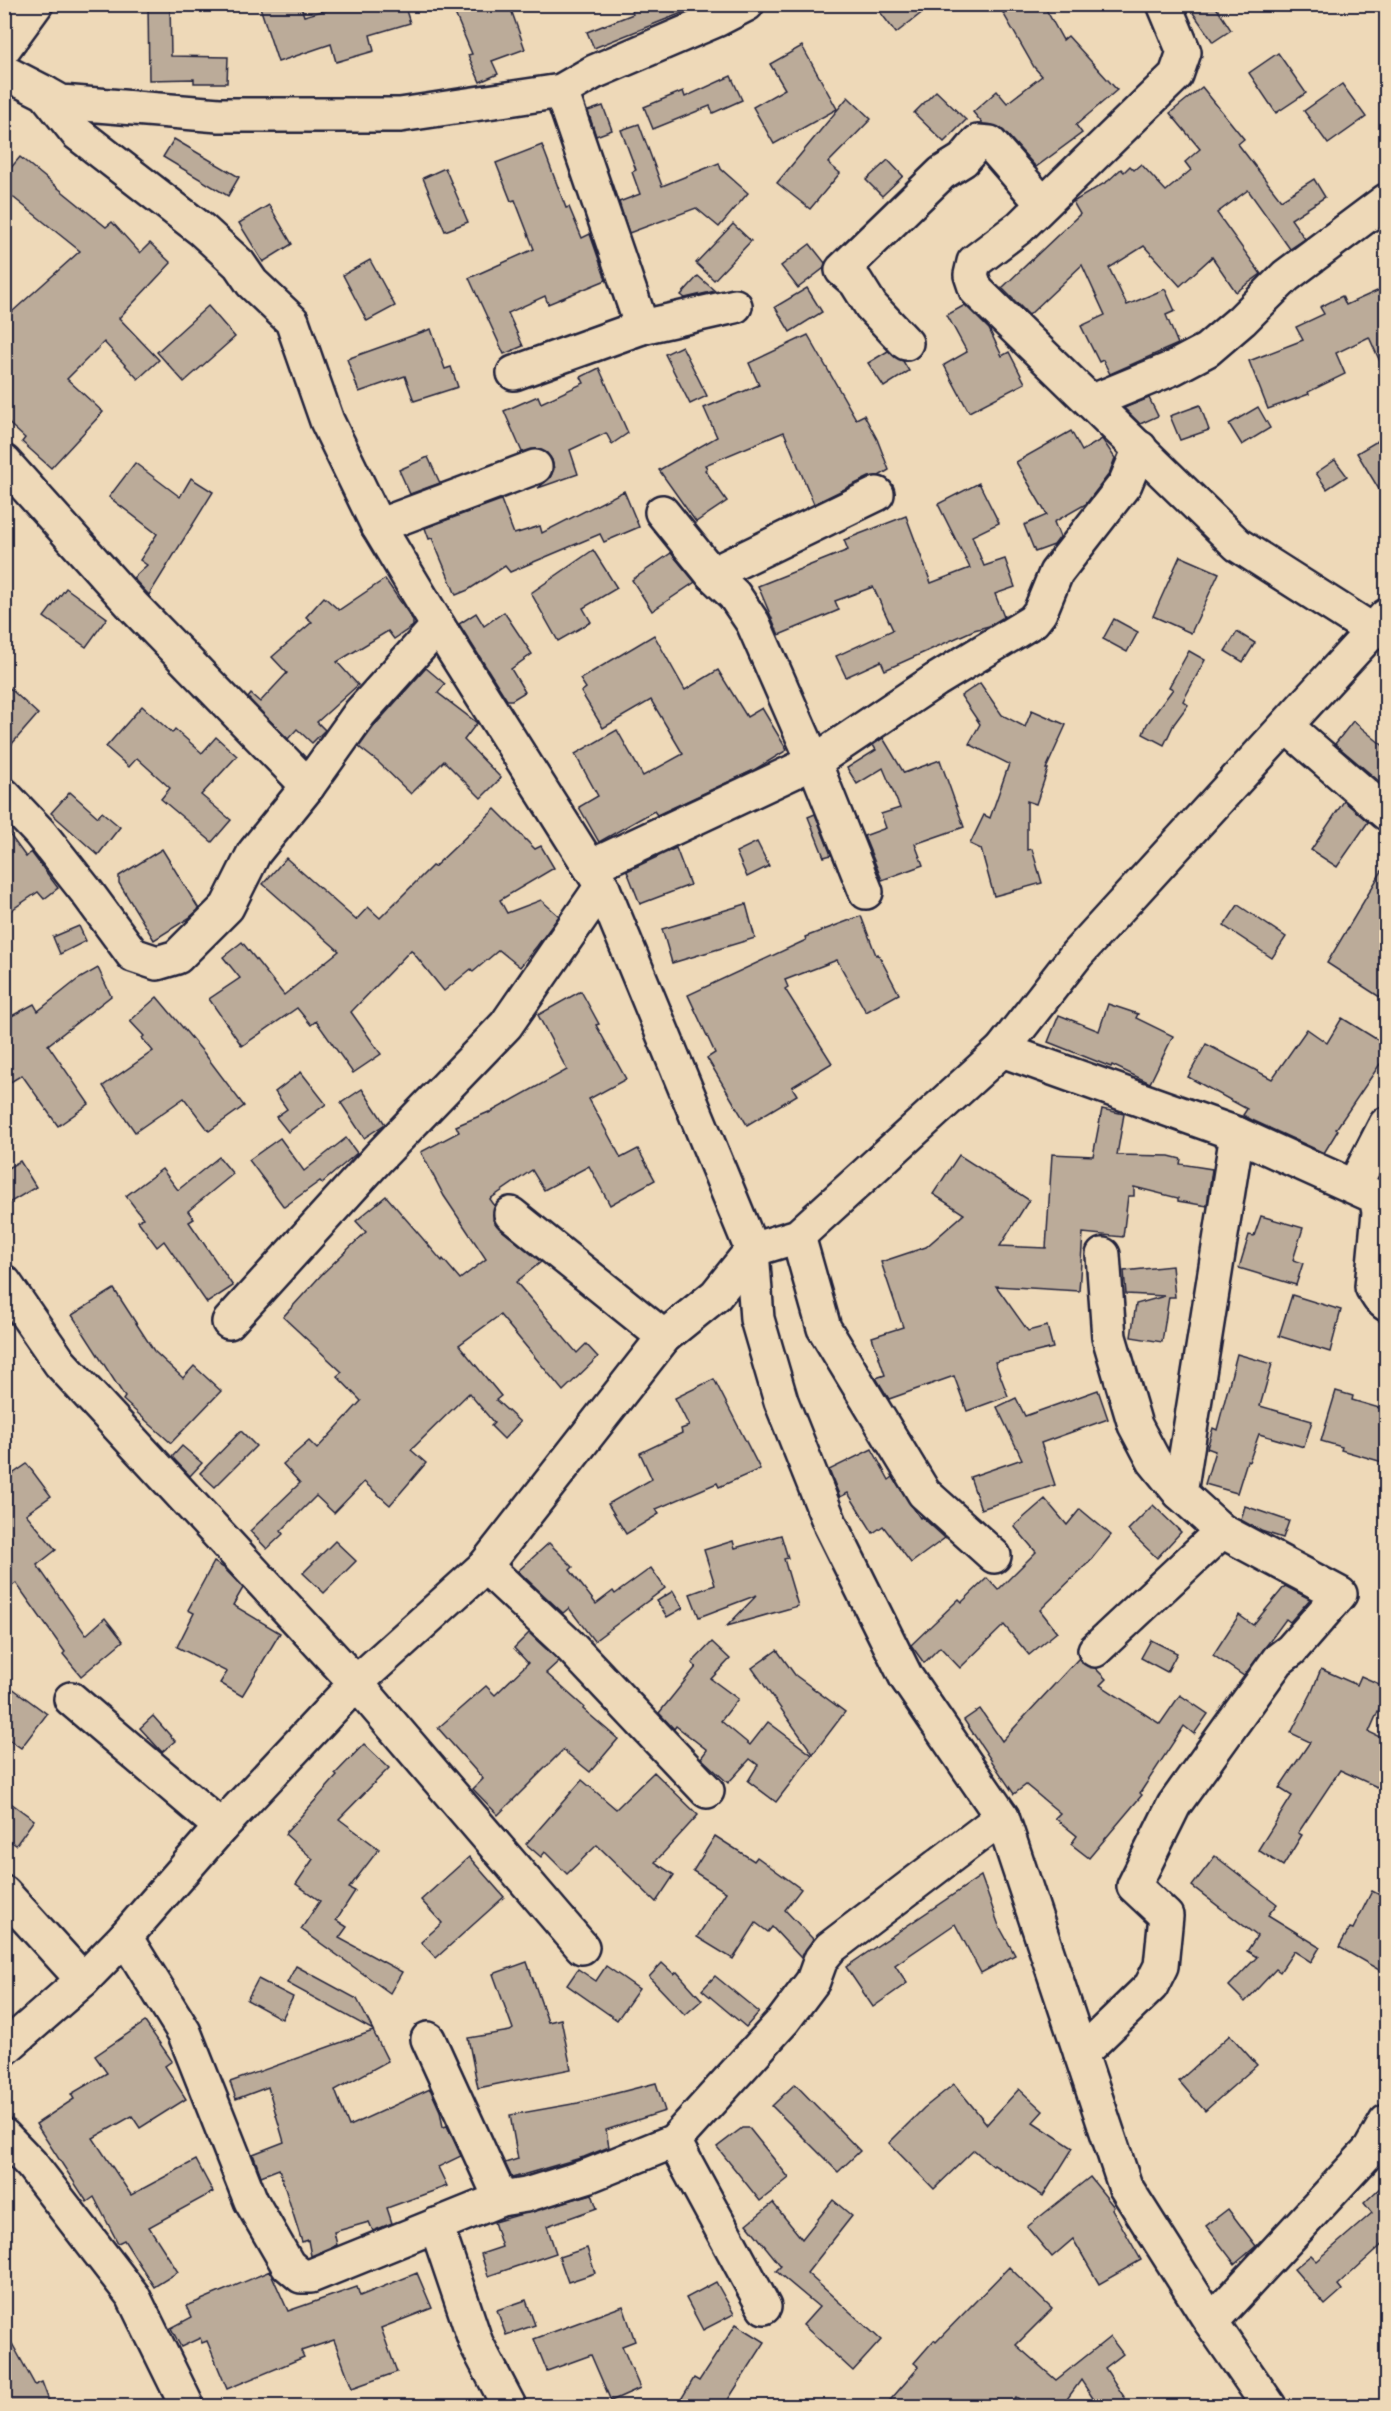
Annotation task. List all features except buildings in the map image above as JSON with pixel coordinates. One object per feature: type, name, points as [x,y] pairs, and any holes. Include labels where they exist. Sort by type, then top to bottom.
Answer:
[{"type":"street","points":[[4,48],[36,4]]},
{"type":"street","points":[[4,72],[61,102],[219,116],[400,116],[561,91],[594,72],[716,20],[747,4]]},
{"type":"street","points":[[4,2049],[83,1980],[125,1937],[221,1827],[356,1683],[485,1566],[664,1337],[716,1295],[752,1250],[798,1236],[1002,1050],[1077,954],[1380,623],[1238,544],[1093,401],[975,290],[971,275],[974,262],[1020,227],[1042,203],[1176,75],[1184,52],[1164,4]]},
{"type":"street","points":[[561,91],[642,327]]},
{"type":"street","points":[[45,93],[77,133],[202,230],[239,264],[252,283],[292,321],[327,421],[378,526],[596,877],[752,1250],[757,1319],[781,1401],[831,1526],[906,1677],[1002,1818],[1125,2186],[1264,2404]]},
{"type":"street","points":[[906,343],[871,306],[856,282],[842,270],[942,173],[963,160],[978,142],[990,143],[1042,203]]},
{"type":"street","points":[[1093,401],[1173,368],[1207,350],[1242,320],[1286,276],[1386,201]]},
{"type":"street","points":[[514,373],[642,327],[735,306]]},
{"type":"street","points":[[229,1322],[379,1157],[506,1025],[596,877],[814,762],[936,680],[1033,621],[1040,612],[1056,573],[1125,484],[1140,448]]},
{"type":"street","points":[[4,462],[134,607],[308,786]]},
{"type":"street","points":[[378,526],[535,467]]},
{"type":"street","points":[[712,574],[877,494]]},
{"type":"street","points":[[662,512],[712,574],[734,595],[753,623],[814,762],[866,892]]},
{"type":"street","points":[[4,795],[40,833],[87,891],[133,955],[157,963],[177,957],[227,907],[254,853],[308,786],[360,713],[438,626]]},
{"type":"street","points":[[1286,726],[1386,813]]},
{"type":"street","points":[[1002,1050],[1237,1134],[1376,1197],[1379,1212],[1372,1287],[1386,1304]]},
{"type":"street","points":[[1354,1186],[1386,1124]]},
{"type":"street","points":[[1180,1493],[1237,1134]]},
{"type":"street","points":[[511,1214],[664,1337]]},
{"type":"street","points":[[798,1236],[824,1328],[924,1492],[994,1556]]},
{"type":"street","points":[[1082,2054],[1150,1986],[1161,1966],[1166,1916],[1134,1886],[1174,1805],[1278,1660],[1291,1650],[1340,1594],[1222,1531],[1180,1493],[1154,1461],[1135,1425],[1109,1337],[1103,1255]]},
{"type":"street","points":[[4,1282],[60,1363],[356,1683],[582,1947]]},
{"type":"street","points":[[1095,1650],[1222,1531]]},
{"type":"street","points":[[485,1566],[568,1644],[707,1791]]},
{"type":"street","points":[[71,1699],[221,1827]]},
{"type":"street","points":[[125,1937],[184,2032],[251,2201],[288,2265],[301,2276],[311,2276],[501,2199],[526,2195],[590,2175],[674,2141],[783,2021],[813,1981],[821,1959],[830,1948],[1002,1818]]},
{"type":"street","points":[[4,1893],[83,1980]]},
{"type":"street","points":[[428,2039],[501,2199]]},
{"type":"street","points":[[1211,2322],[1370,2150],[1386,2122]]},
{"type":"street","points":[[4,2136],[31,2164],[133,2296],[187,2406]]},
{"type":"street","points":[[674,2141],[764,2307]]},
{"type":"street","points":[[436,2225],[476,2343],[509,2406]]}]
